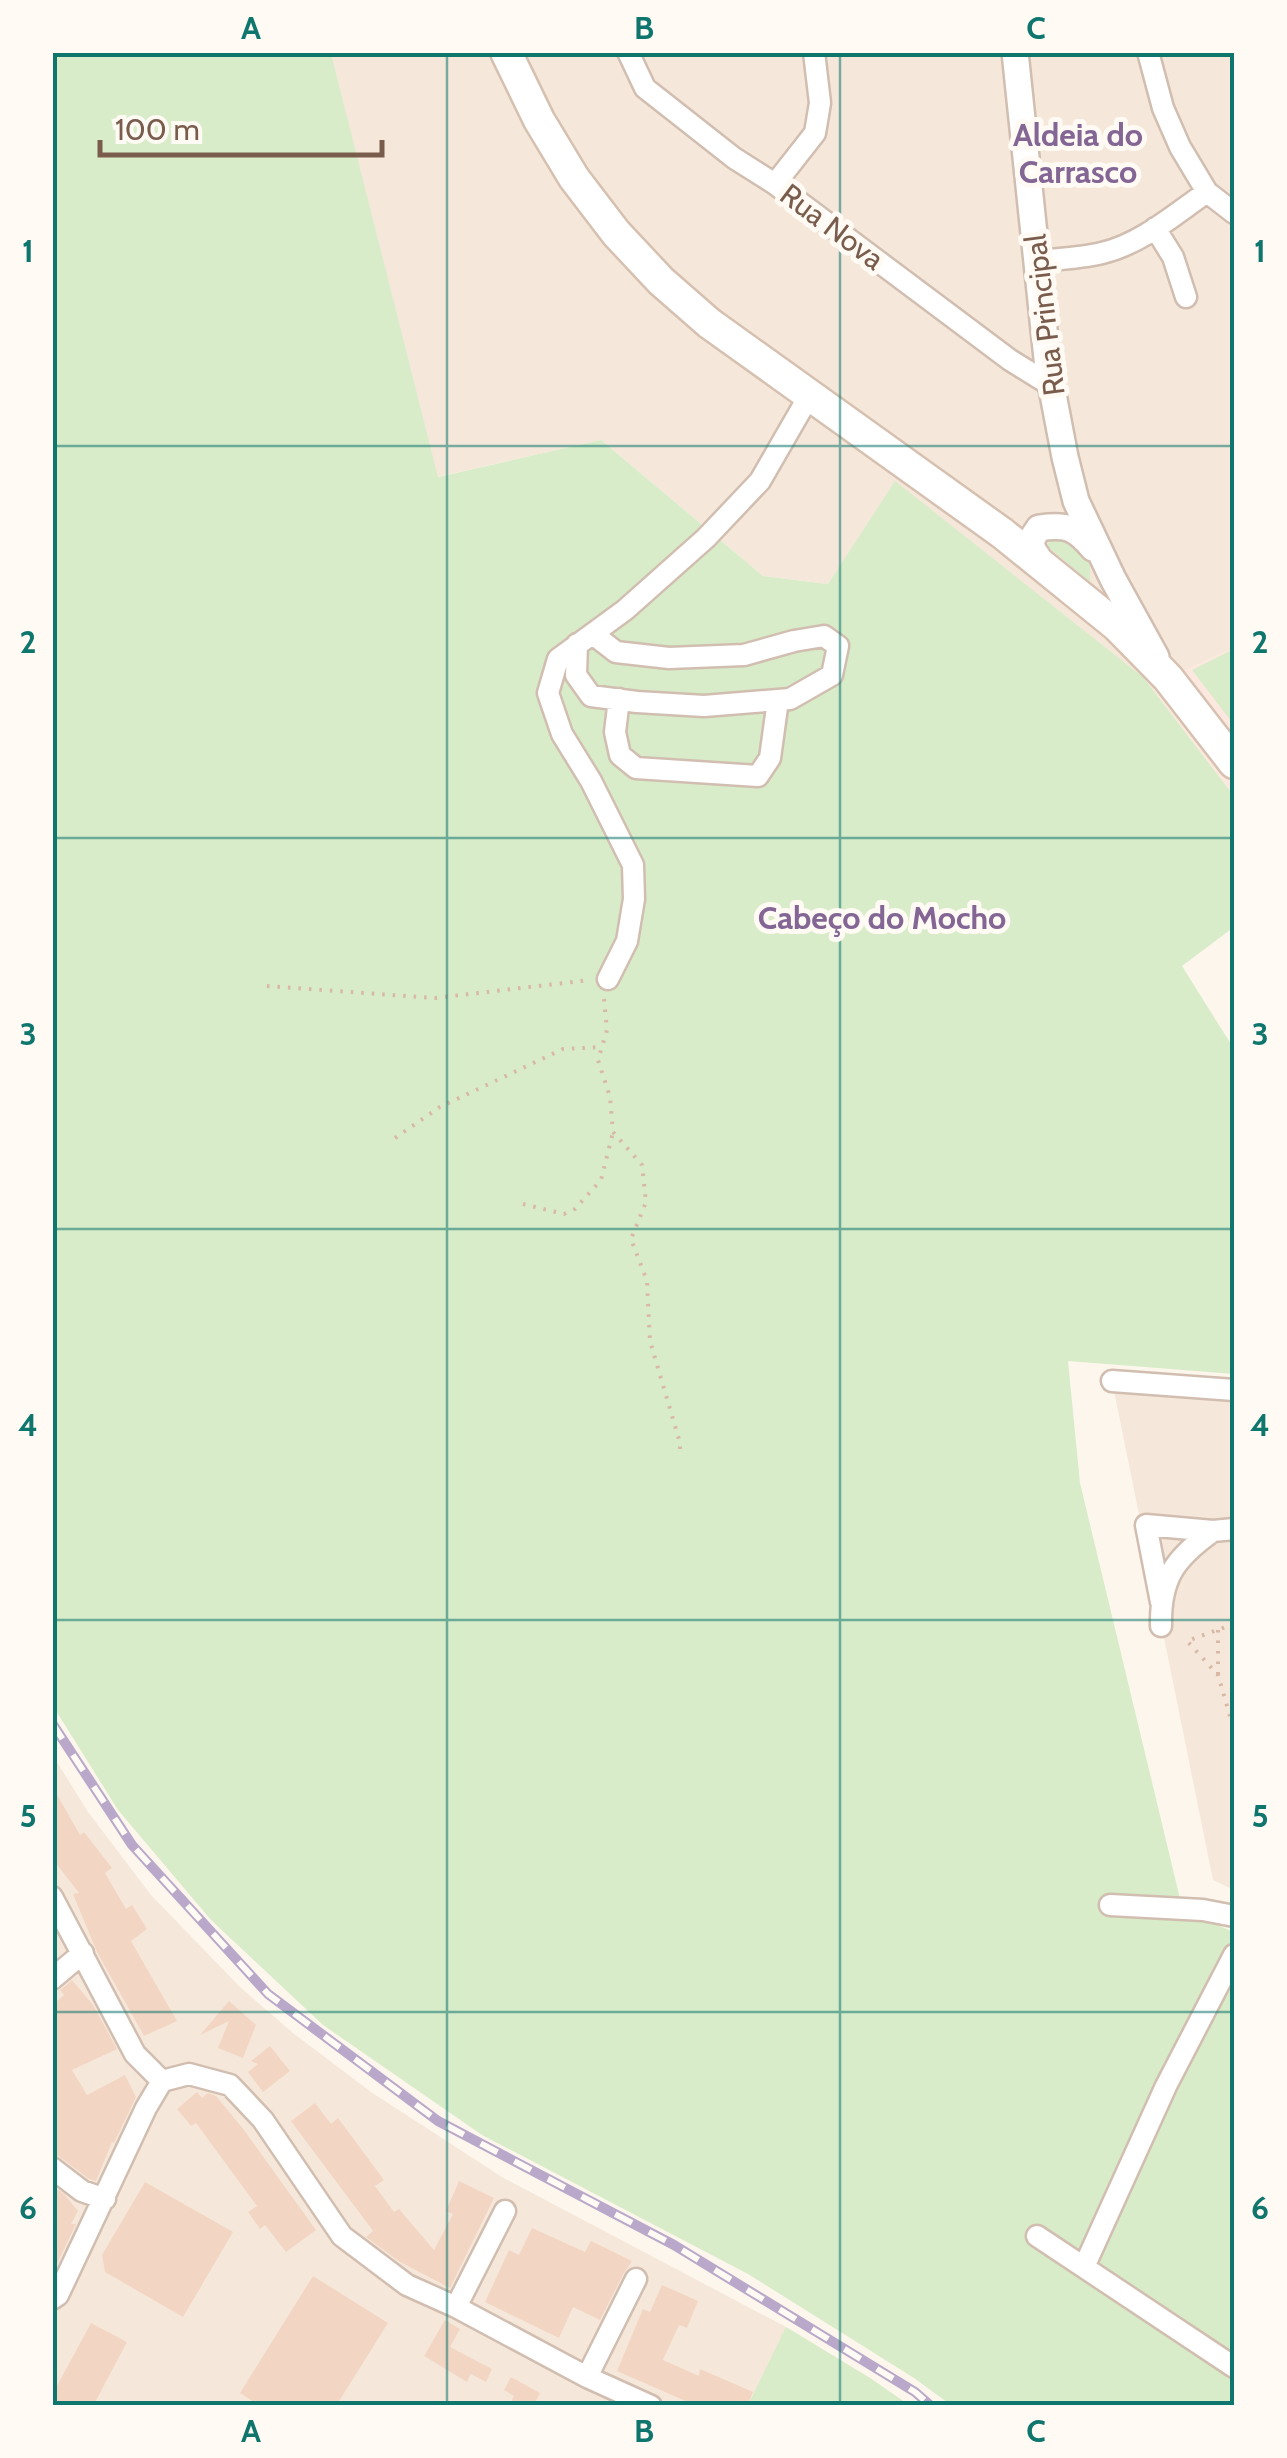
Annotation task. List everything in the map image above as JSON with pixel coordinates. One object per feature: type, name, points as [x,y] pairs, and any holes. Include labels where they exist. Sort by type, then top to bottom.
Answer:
[{"type":"main road","points":[[506,52],[574,178],[616,233],[662,281],[709,323],[988,524],[1118,626],[1168,678],[1234,763]]},
{"type":"street","name":"Rua Nova","points":[[628,52],[645,88],[734,158],[775,184],[1010,360],[1052,386]]},
{"type":"street","points":[[775,184],[815,133],[820,103],[814,52]]},
{"type":"street","name":"Rua Principal","points":[[1015,52],[1052,386],[1065,457],[1076,501],[1103,559],[1168,678]]},
{"type":"street","points":[[1148,52],[1163,108],[1180,147],[1207,192],[1234,213]]},
{"type":"street","points":[[1038,262],[1104,253],[1130,243],[1207,192]]},
{"type":"street","points":[[1155,228],[1173,257],[1186,297]]},
{"type":"street","points":[[608,978],[627,941],[634,899],[633,864],[562,734],[548,692],[558,660],[706,538],[760,481],[809,396]]},
{"type":"street","name":"Rua Principal","points":[[1039,528],[1052,519],[1063,501],[1065,457]]},
{"type":"street","name":"Rua Principal","points":[[988,524],[1023,532],[1056,525],[1069,527],[1103,559]]},
{"type":"street","points":[[1039,528],[1031,540],[1042,565]]},
{"type":"street","points":[[1076,591],[1090,593],[1100,588],[1105,576],[1103,559]]},
{"type":"street","points":[[824,636],[838,646],[832,676],[790,699],[704,706],[591,696],[576,675],[586,639],[616,652],[669,658],[744,655],[824,636]]},
{"type":"street","points":[[619,700],[616,732],[620,755],[636,768],[758,776],[770,758],[778,700]]},
{"type":"street","points":[[1112,1381],[1234,1390]]},
{"type":"street","points":[[1161,1626],[1161,1602],[1146,1526],[1224,1530]]},
{"type":"street","points":[[1161,1602],[1169,1574],[1189,1548],[1224,1530]]},
{"type":"street","points":[[52,1897],[136,2054],[162,2081]]},
{"type":"street","points":[[1110,1905],[1203,1910],[1234,1916]]},
{"type":"street","points":[[52,1979],[83,1953]]},
{"type":"street","points":[[1084,2266],[1166,2086],[1234,1955]]},
{"type":"street","points":[[52,2299],[58,2295],[162,2081],[190,2074],[230,2085],[263,2120],[342,2236],[407,2284],[586,2377],[651,2406]]},
{"type":"street","points":[[52,2168],[82,2191],[104,2199]]},
{"type":"street","points":[[456,2307],[505,2211]]},
{"type":"street","points":[[1037,2236],[1234,2368]]},
{"type":"street","points":[[586,2377],[636,2279]]},
{"type":"path","points":[[267,986],[434,998],[608,978]]},
{"type":"path","points":[[523,1204],[564,1214],[574,1209],[600,1180],[613,1132],[610,1097],[598,1060],[607,1030],[602,988],[608,978]]},
{"type":"path","points":[[395,1138],[440,1107],[563,1049],[602,1046]]},
{"type":"path","points":[[613,1132],[642,1166],[646,1202],[631,1238],[648,1280],[650,1341],[667,1393],[680,1455]]},
{"type":"path","points":[[1218,1675],[1186,1641],[1234,1624]]},
{"type":"path","points":[[1218,1630],[1218,1675],[1234,1730]]},
{"type":"shaded area","points":[[331,53],[1234,53],[1234,648],[1168,678],[1143,677],[895,482],[828,584],[763,576],[601,440],[437,477]]},
{"type":"shaded area","points":[[1234,648],[1234,796],[1143,677],[1168,678]]},
{"type":"shaded area","points":[[1112,1381],[1234,1383],[1234,1890],[1213,1880]]},
{"type":"shaded area","points":[[52,1754],[88,1812],[151,1895],[240,1987],[293,2033],[371,2092],[502,2177],[786,2327],[909,2405],[53,2405]]},
{"type":"green space","points":[[53,53],[331,53],[438,477],[601,440],[763,576],[828,584],[895,481],[1143,677],[1234,796],[1234,927],[1182,966],[1234,1049],[1234,1374],[1068,1361],[1080,1483],[1183,1911],[1234,1932],[1234,2405],[951,2405],[748,2274],[482,2135],[323,2025],[211,1920],[118,1810],[53,1706]]},
{"type":"green space","points":[[1052,536],[1078,545],[1090,566],[1090,582],[1047,546]]},
{"type":"green space","points":[[1234,649],[1234,725],[1192,670]]},
{"type":"green space","points":[[786,2327],[870,2378],[909,2405],[748,2405]]},
{"type":"building","points":[[52,1786],[80,1835],[84,1832],[112,1868],[105,1873],[126,1909],[132,1905],[147,1929],[131,1941],[177,2021],[144,2036],[97,1952],[73,1894],[79,1893],[52,1858]]},
{"type":"building","points":[[72,1980],[93,2005],[117,2049],[72,2070],[87,2095],[125,2075],[136,2097],[96,2181],[52,2154],[52,2005],[64,1995],[60,1990]]},
{"type":"building","points":[[229,2001],[256,2025],[243,2058],[218,2048],[229,2021],[200,2035]]},
{"type":"building","points":[[270,2046],[290,2071],[263,2092],[248,2072],[258,2064],[251,2061]]},
{"type":"building","points":[[197,2092],[202,2098],[208,2093],[216,2096],[316,2230],[286,2252],[265,2225],[260,2229],[248,2212],[257,2206],[196,2123],[191,2126],[177,2109]]},
{"type":"building","points":[[315,2103],[331,2124],[338,2118],[384,2180],[375,2186],[394,2212],[399,2209],[434,2250],[453,2214],[446,2211],[459,2181],[494,2198],[450,2288],[400,2262],[366,2237],[373,2231],[291,2121]]},
{"type":"building","points":[[145,2182],[233,2232],[183,2317],[105,2272],[102,2255]]},
{"type":"building","points":[[52,2186],[78,2211],[71,2224],[76,2224],[52,2274]]},
{"type":"building","points":[[532,2228],[585,2252],[591,2241],[632,2261],[600,2320],[573,2307],[559,2338],[485,2302],[509,2250],[519,2255]]},
{"type":"building","points":[[313,2276],[388,2323],[336,2406],[260,2406],[240,2393]]},
{"type":"building","points":[[662,2285],[698,2301],[687,2328],[679,2325],[663,2360],[699,2376],[700,2369],[753,2392],[747,2406],[697,2406],[617,2371],[643,2309],[650,2312]]},
{"type":"building","points":[[445,2320],[460,2329],[450,2347],[492,2369],[486,2382],[471,2374],[467,2382],[424,2356]]},
{"type":"building","points":[[91,2323],[127,2342],[93,2406],[52,2406],[52,2395]]},
{"type":"building","points":[[511,2377],[540,2393],[533,2406],[509,2406],[514,2396],[504,2390]]},
{"type":"railway","points":[[52,1723],[132,1845],[268,1994],[438,2121],[674,2245],[915,2392],[931,2406]]},
{"type":"district","name":"Aldeia do Carrasco","points":[[1078,154]]},
{"type":"district","name":"Cabeço do Mocho","points":[[882,918]]}]
